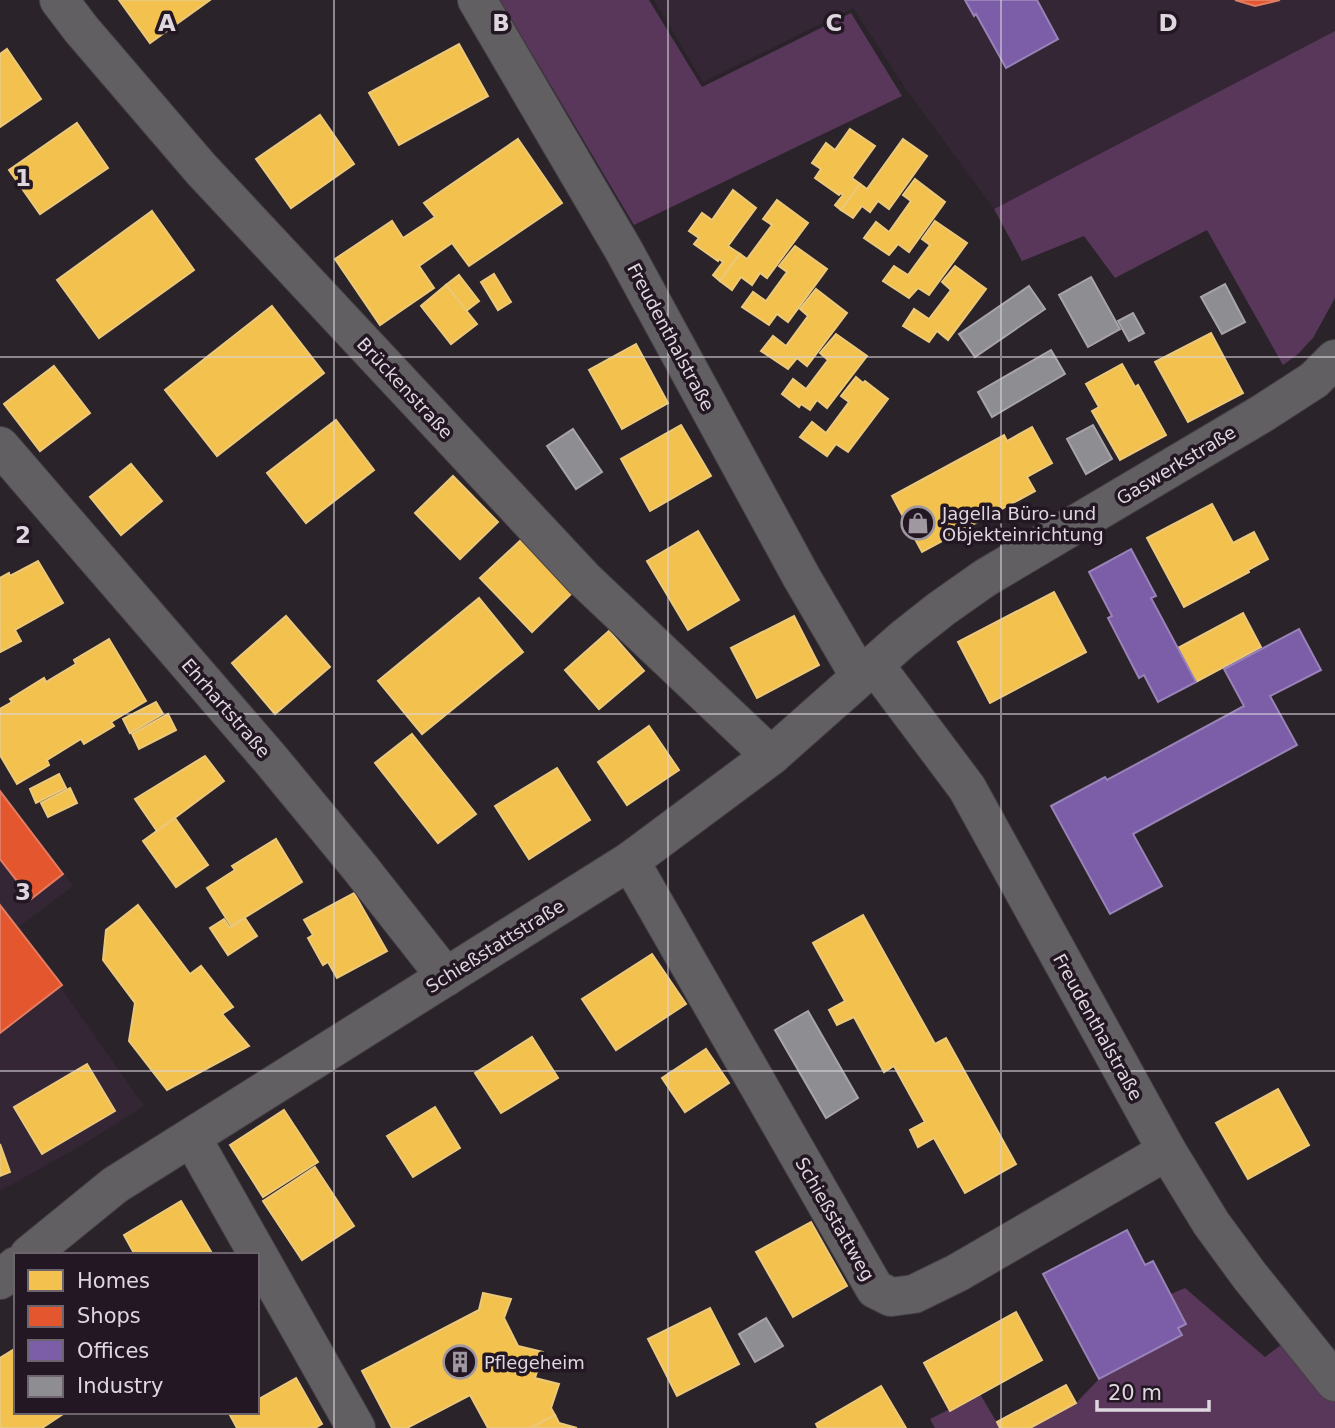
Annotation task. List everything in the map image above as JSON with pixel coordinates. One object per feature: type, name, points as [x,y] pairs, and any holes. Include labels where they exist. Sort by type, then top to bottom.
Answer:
[{"type":"street","name":"Brückenstraße","points":[[59,0],[97,49],[201,169],[584,579],[771,756]]},
{"type":"street","name":"Freudenthalstraße","points":[[477,0],[623,248],[802,578],[867,671],[967,788],[1167,1151],[1211,1223],[1335,1382]]},
{"type":"street","name":"Gaswerkstraße","points":[[941,609],[1039,545],[1263,413],[1314,380],[1335,359]]},
{"type":"street","name":"Ehrhartstraße","points":[[0,446],[272,761],[446,977]]},
{"type":"street","name":"Schießstattstraße","points":[[31,1253],[115,1185],[629,861],[771,756],[941,609]]},
{"type":"street","name":"Schießstattweg","points":[[629,861],[875,1289],[891,1297],[914,1294],[957,1273],[1167,1151]]},
{"type":"street","points":[[192,1138],[257,1253]]},
{"type":"street","points":[[259,1256],[356,1428]]},
{"type":"street","points":[[0,1280],[14,1268]]},
{"type":"shaded area","points":[[500,0],[649,0],[702,87],[851,13],[902,96],[634,225]]},
{"type":"shaded area","points":[[654,0],[1335,0],[1335,31],[994,209],[906,89],[853,8],[703,82]]},
{"type":"shaded area","points":[[1335,31],[1335,298],[1313,338],[1298,354],[1283,365],[1207,230],[1115,278],[1084,236],[1022,261],[994,209]]},
{"type":"shaded area","points":[[0,790],[73,886],[18,927],[144,1106],[0,1191]]},
{"type":"shaded area","points":[[1185,1288],[1265,1357],[1297,1333],[1335,1382],[1335,1428],[1030,1428],[1076,1403],[1099,1379],[1181,1335],[1178,1328],[1186,1324],[1171,1294]]},
{"type":"shaded area","points":[[980,1394],[1000,1428],[935,1428],[930,1419]]},
{"type":"building: Homes","points":[[119,0],[210,0],[150,43]]},
{"type":"building: Homes","points":[[459,44],[488,96],[399,145],[369,93]]},
{"type":"building: Homes","points":[[7,49],[41,99],[0,127],[0,54]]},
{"type":"building: Homes","points":[[320,115],[354,164],[291,208],[256,159]]},
{"type":"building: Homes","points":[[77,123],[108,168],[40,214],[9,170]]},
{"type":"building: Homes","points":[[850,129],[875,146],[852,178],[860,184],[841,210],[835,205],[843,195],[815,178],[821,169],[812,163],[826,143],[835,150]]},
{"type":"building: Homes","points":[[518,139],[562,203],[469,266],[452,243],[419,266],[434,288],[380,325],[335,259],[392,221],[403,238],[435,217],[424,203]]},
{"type":"building: Homes","points":[[903,139],[927,156],[889,209],[878,201],[870,212],[862,206],[853,218],[841,210],[860,184],[867,189]]},
{"type":"building: Homes","points":[[915,179],[945,202],[909,252],[898,244],[889,255],[864,238],[876,222],[889,232],[911,201],[903,195]]},
{"type":"building: Homes","points":[[733,190],[756,208],[728,246],[740,254],[720,281],[713,275],[723,262],[694,244],[699,238],[689,231],[702,213],[712,220]]},
{"type":"building: Homes","points":[[777,200],[808,223],[767,278],[760,273],[752,285],[741,277],[732,290],[720,281],[740,254],[747,259],[772,225],[763,219]]},
{"type":"building: Homes","points":[[152,211],[194,270],[99,338],[57,280]]},
{"type":"building: Homes","points":[[935,221],[967,243],[929,295],[918,288],[909,298],[883,281],[894,266],[908,275],[930,245],[922,239]]},
{"type":"building: Homes","points":[[795,246],[827,269],[788,322],[777,314],[769,325],[742,307],[753,292],[766,301],[787,272],[779,266]]},
{"type":"building: Homes","points":[[955,266],[986,289],[948,340],[937,331],[929,342],[903,326],[914,309],[929,319],[951,290],[942,282]]},
{"type":"building: Homes","points":[[494,274],[511,302],[498,310],[481,282]]},
{"type":"building: Homes","points":[[459,275],[479,301],[466,311],[446,285]]},
{"type":"building: Homes","points":[[446,285],[477,324],[451,344],[421,306]]},
{"type":"building: Homes","points":[[816,289],[847,313],[807,366],[797,358],[788,369],[761,351],[773,336],[786,346],[808,316],[800,309]]},
{"type":"building: Homes","points":[[272,306],[324,373],[217,456],[165,390]]},
{"type":"building: Homes","points":[[1211,333],[1243,393],[1188,422],[1155,362]]},
{"type":"building: Homes","points":[[836,334],[867,356],[827,408],[817,400],[810,410],[801,404],[799,407],[782,394],[793,379],[806,389],[828,360],[820,353]]},
{"type":"building: Homes","points":[[636,344],[668,403],[622,429],[589,370]]},
{"type":"building: Homes","points":[[1122,364],[1135,387],[1138,385],[1166,435],[1120,460],[1092,411],[1099,407],[1086,384]]},
{"type":"building: Homes","points":[[54,366],[90,413],[40,451],[4,404]]},
{"type":"building: Homes","points":[[856,377],[888,399],[848,452],[836,444],[827,456],[800,437],[812,422],[826,433],[849,402],[841,396]]},
{"type":"building: Homes","points":[[336,420],[374,470],[306,523],[267,473]]},
{"type":"building: Homes","points":[[681,425],[711,476],[650,511],[621,459]]},
{"type":"building: Homes","points":[[1032,427],[1052,463],[1027,477],[1035,491],[922,552],[892,496],[1004,435],[1007,441]]},
{"type":"building: Homes","points":[[131,464],[162,501],[121,535],[90,497]]},
{"type":"building: Homes","points":[[453,476],[498,522],[460,559],[415,513]]},
{"type":"building: Homes","points":[[1212,504],[1233,543],[1254,532],[1268,559],[1184,607],[1147,538]]},
{"type":"building: Homes","points":[[698,531],[739,600],[688,630],[647,561]]},
{"type":"building: Homes","points":[[521,540],[572,593],[532,632],[480,578]]},
{"type":"building: Homes","points":[[38,561],[63,603],[15,630],[21,641],[0,652],[0,578],[9,573],[10,576]]},
{"type":"building: Homes","points":[[1054,592],[1086,652],[990,703],[958,642]]},
{"type":"building: Homes","points":[[479,598],[523,652],[422,734],[378,681]]},
{"type":"building: Homes","points":[[1243,613],[1261,647],[1196,682],[1178,648]]},
{"type":"building: Homes","points":[[286,616],[330,667],[275,714],[232,663]]},
{"type":"building: Homes","points":[[794,616],[819,665],[757,698],[731,648]]},
{"type":"building: Homes","points":[[609,631],[644,671],[599,709],[565,670]]},
{"type":"building: Homes","points":[[109,639],[146,701],[111,722],[114,726],[84,744],[81,739],[47,760],[49,765],[17,784],[0,755],[0,709],[12,702],[10,699],[44,678],[46,682],[76,664],[74,660]]},
{"type":"building: Homes","points":[[156,702],[163,714],[130,733],[123,719]]},
{"type":"building: Homes","points":[[168,714],[176,730],[139,749],[132,734]]},
{"type":"building: Homes","points":[[649,726],[679,770],[627,805],[598,762]]},
{"type":"building: Homes","points":[[412,734],[476,814],[438,843],[375,763]]},
{"type":"building: Homes","points":[[205,756],[224,781],[157,831],[135,799]]},
{"type":"building: Homes","points":[[557,768],[590,820],[529,859],[495,806]]},
{"type":"building: Homes","points":[[59,774],[66,788],[36,803],[30,789]]},
{"type":"building: Homes","points":[[70,788],[77,803],[48,817],[41,803]]},
{"type":"building: Homes","points":[[175,818],[208,865],[176,887],[143,841]]},
{"type":"building: Homes","points":[[276,839],[302,882],[231,926],[207,888],[235,870],[232,866]]},
{"type":"building: Homes","points":[[354,893],[387,951],[337,978],[328,962],[323,965],[308,938],[313,935],[304,920]]},
{"type":"building: Homes","points":[[138,905],[190,974],[201,966],[233,1007],[222,1014],[249,1046],[167,1090],[129,1041],[135,1003],[103,960],[106,930]]},
{"type":"building: Homes","points":[[863,915],[935,1044],[946,1038],[1016,1164],[965,1193],[934,1138],[918,1147],[910,1130],[925,1122],[894,1066],[884,1072],[854,1017],[837,1025],[829,1010],[845,1001],[813,943]]},
{"type":"building: Homes","points":[[245,918],[257,936],[228,955],[210,928],[224,919],[230,928]]},
{"type":"building: Homes","points":[[652,954],[686,1004],[616,1050],[582,999]]},
{"type":"building: Homes","points":[[532,1037],[558,1078],[501,1113],[475,1073]]},
{"type":"building: Homes","points":[[706,1049],[729,1083],[685,1112],[662,1078]]},
{"type":"building: Homes","points":[[87,1064],[115,1111],[42,1154],[14,1107]]},
{"type":"building: Homes","points":[[1278,1089],[1309,1145],[1248,1179],[1216,1123]]},
{"type":"building: Homes","points":[[435,1107],[460,1148],[413,1177],[387,1136]]},
{"type":"building: Homes","points":[[284,1110],[318,1162],[263,1197],[230,1145]]},
{"type":"building: Homes","points":[[0,1144],[10,1172],[0,1176]]},
{"type":"building: Homes","points":[[315,1167],[354,1226],[302,1260],[263,1201]]},
{"type":"building: Homes","points":[[181,1201],[212,1253],[134,1253],[124,1235]]},
{"type":"building: Homes","points":[[811,1222],[847,1286],[793,1317],[756,1252]]},
{"type":"building: Homes","name":"Pflegeheim","points":[[483,1293],[511,1299],[504,1318],[518,1346],[543,1352],[535,1378],[559,1384],[551,1408],[555,1415],[530,1428],[488,1428],[470,1395],[407,1428],[392,1428],[362,1371],[479,1310]]},
{"type":"building: Homes","points":[[710,1308],[739,1364],[677,1396],[648,1339]]},
{"type":"building: Homes","points":[[1016,1312],[1042,1360],[950,1411],[924,1363]]},
{"type":"building: Homes","points":[[14,1349],[14,1414],[63,1414],[42,1428],[0,1428],[0,1358]]},
{"type":"building: Homes","points":[[296,1378],[322,1424],[315,1428],[237,1428],[230,1415],[259,1414],[259,1399]]},
{"type":"building: Homes","points":[[1066,1385],[1076,1403],[1030,1428],[1000,1428],[997,1422]]},
{"type":"building: Homes","points":[[881,1386],[906,1428],[818,1428],[816,1424]]},
{"type":"building: Homes","points":[[555,1415],[559,1423],[577,1428],[530,1428]]},
{"type":"building: Shops","points":[[1235,0],[1280,0],[1255,6]]},
{"type":"building: Shops","points":[[0,791],[63,874],[31,899],[0,859]]},
{"type":"building: Shops","points":[[0,905],[62,985],[0,1033]]},
{"type":"building: Offices","points":[[965,0],[1037,0],[1058,39],[1006,68],[976,14],[974,16]]},
{"type":"building: Offices","points":[[1131,549],[1156,596],[1151,598],[1196,682],[1158,702],[1144,675],[1139,678],[1108,618],[1112,616],[1089,572]]},
{"type":"building: Offices","points":[[1299,629],[1321,670],[1270,696],[1297,745],[1133,834],[1162,886],[1110,914],[1051,806],[1105,777],[1107,780],[1244,706],[1224,669]]},
{"type":"building: Offices","points":[[1127,1230],[1145,1265],[1153,1261],[1186,1324],[1178,1328],[1182,1335],[1099,1379],[1043,1274]]},
{"type":"building: Industry","points":[[1091,277],[1120,329],[1088,347],[1059,295]]},
{"type":"building: Industry","points":[[1225,284],[1245,322],[1222,334],[1201,297]]},
{"type":"building: Industry","points":[[1029,286],[1045,309],[975,357],[959,334]]},
{"type":"building: Industry","points":[[1133,313],[1144,333],[1129,341],[1118,321]]},
{"type":"building: Industry","points":[[1051,350],[1065,374],[992,417],[978,392]]},
{"type":"building: Industry","points":[[1093,425],[1112,459],[1086,474],[1067,439]]},
{"type":"building: Industry","points":[[573,429],[602,472],[576,489],[547,446]]},
{"type":"building: Industry","points":[[808,1011],[858,1098],[826,1118],[775,1030]]},
{"type":"building: Industry","points":[[766,1318],[783,1346],[755,1362],[739,1334]]},
{"type":"place","name":"Jagella Büro- und Objekteinrichtung","points":[[918,523]]},
{"type":"place","name":"Pflegeheim","points":[[460,1362]]}]
